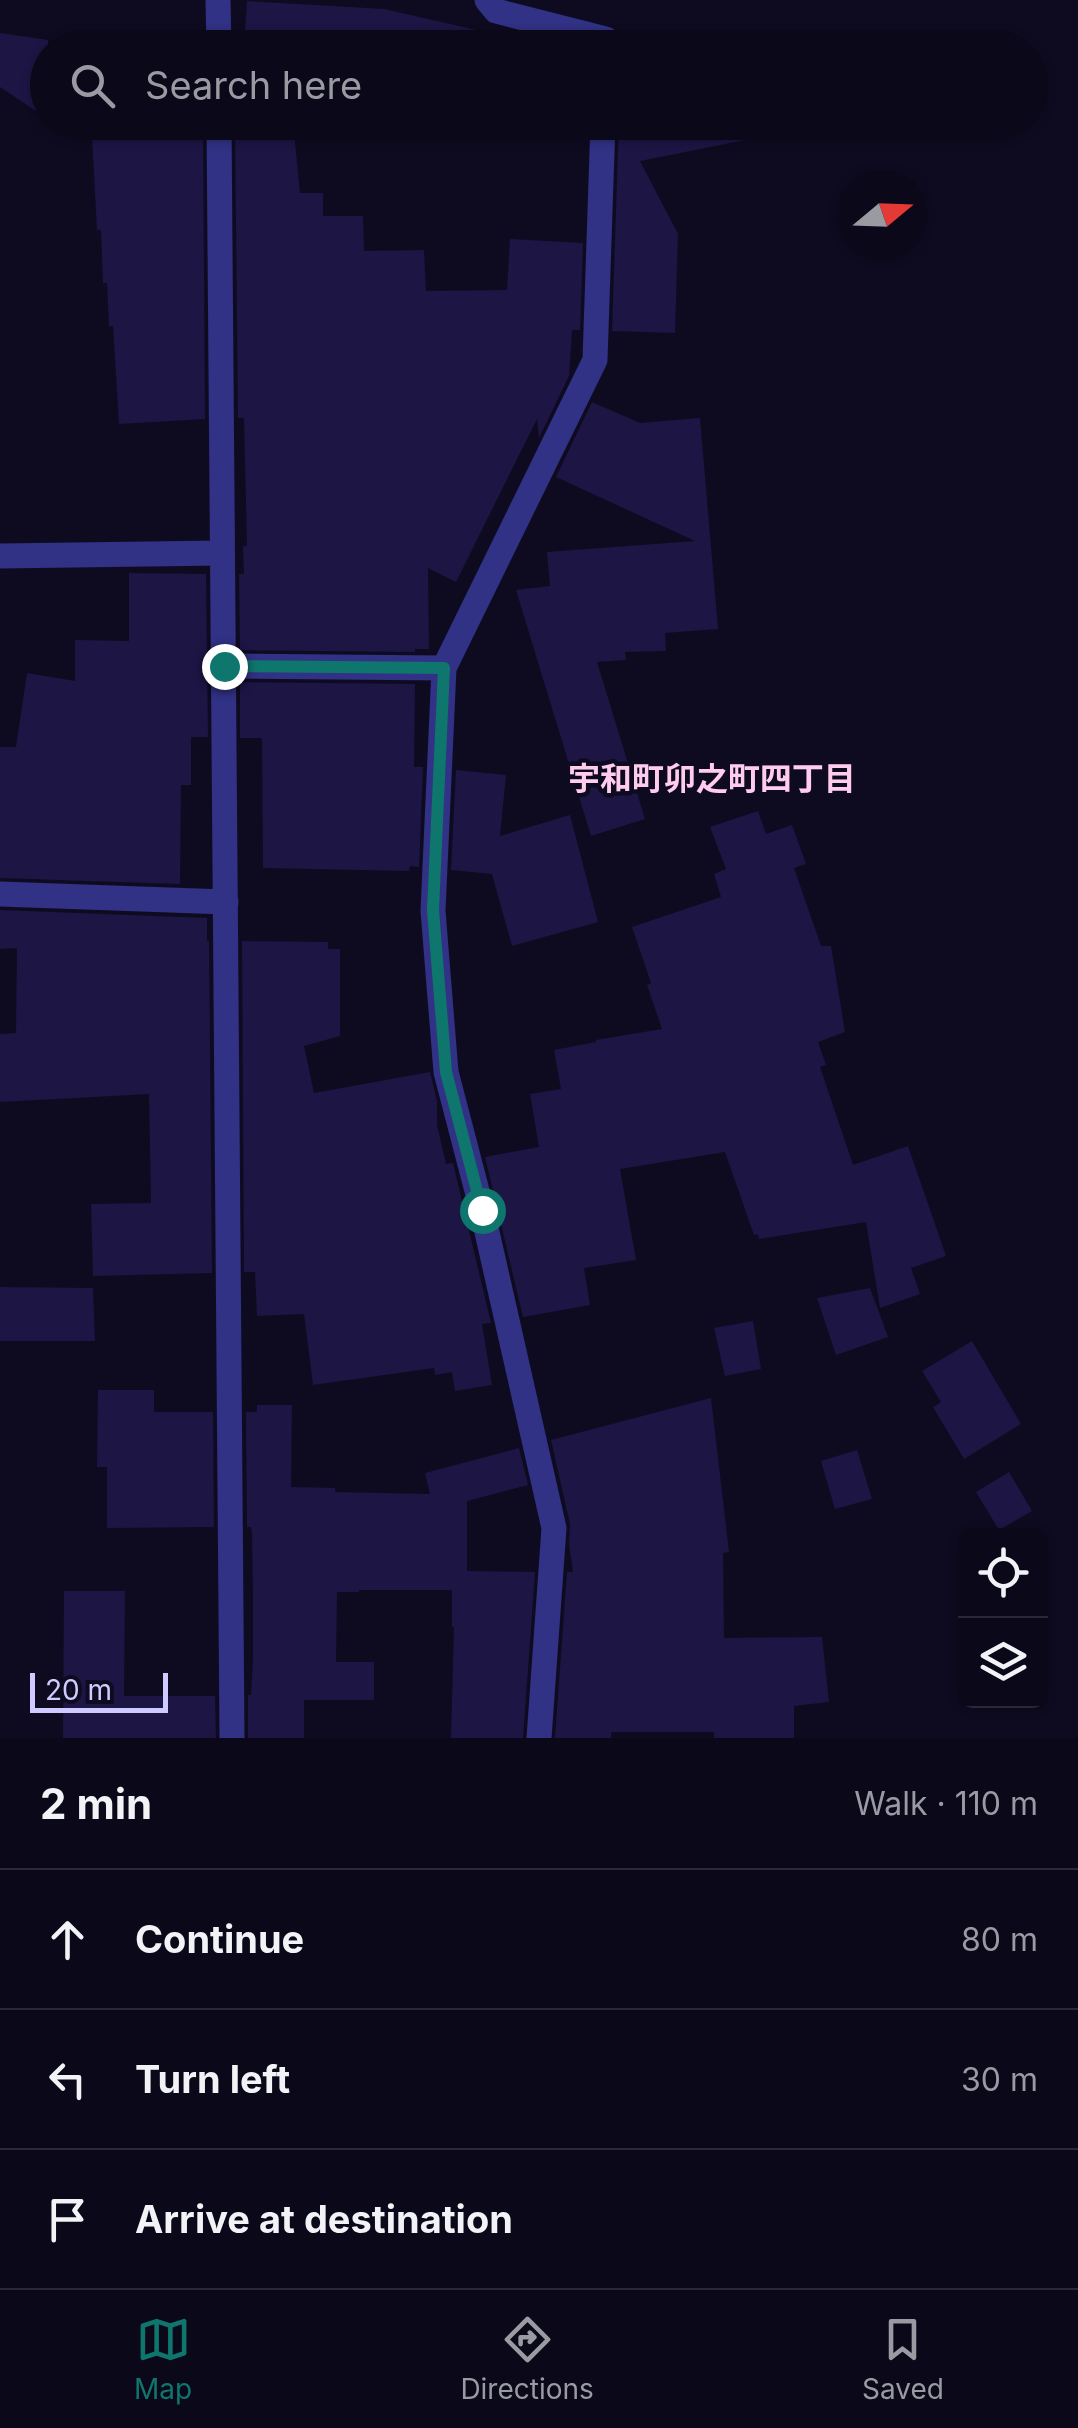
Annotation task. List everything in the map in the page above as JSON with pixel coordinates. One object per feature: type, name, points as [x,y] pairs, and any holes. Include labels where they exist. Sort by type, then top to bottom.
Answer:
[{"type":"street","points":[[218,0],[219,30]]},
{"type":"street","points":[[487,0],[496,11],[571,30]]},
{"type":"street","points":[[219,140],[232,1738]]},
{"type":"street","points":[[539,1738],[554,1528],[482,1210],[446,1072],[433,910],[444,668],[595,360],[602,140]]},
{"type":"street","points":[[0,556],[222,553]]},
{"type":"street","points":[[224,666],[444,668]]},
{"type":"street","points":[[0,894],[226,902]]},
{"type":"building","points":[[247,1],[384,9],[476,30],[245,30]]},
{"type":"building","points":[[0,33],[30,37],[30,107],[0,87]]},
{"type":"building","points":[[92,140],[203,140],[205,419],[119,424],[113,326],[109,326],[107,283],[103,283],[101,230],[97,230]]},
{"type":"building","points":[[235,140],[295,140],[300,193],[323,193],[323,216],[363,216],[364,251],[424,250],[426,291],[507,290],[510,239],[583,243],[580,330],[572,330],[569,376],[539,438],[537,419],[456,582],[428,568],[429,649],[240,650],[239,574],[244,574],[243,546],[247,546],[244,418],[238,418]]},
{"type":"building","points":[[618,140],[745,140],[640,161],[678,234],[675,333],[612,331]]},
{"type":"building","points":[[592,402],[640,423],[700,418],[718,629],[665,633],[666,651],[625,652],[626,660],[597,662],[645,819],[591,836],[516,590],[550,586],[547,552],[695,541],[556,477]]},
{"type":"building","points":[[129,573],[206,574],[208,737],[191,737],[191,785],[181,785],[180,884],[0,878],[0,747],[16,747],[27,673],[75,681],[75,640],[129,641]]},
{"type":"building","points":[[240,682],[415,684],[414,767],[423,767],[419,867],[410,866],[409,871],[263,868],[262,738],[240,738]]},
{"type":"building","points":[[456,770],[506,775],[500,836],[570,815],[598,922],[512,946],[492,874],[451,870]]},
{"type":"building","points":[[758,811],[766,834],[792,825],[806,864],[794,868],[821,946],[831,946],[845,1032],[818,1042],[826,1065],[820,1067],[853,1165],[908,1146],[946,1256],[911,1268],[920,1294],[880,1308],[866,1222],[759,1239],[758,1234],[754,1235],[725,1152],[620,1169],[636,1260],[584,1268],[590,1305],[523,1317],[485,1157],[539,1147],[530,1094],[561,1089],[554,1050],[662,1029],[632,927],[721,897],[714,874],[726,869],[710,827]]},
{"type":"building","points":[[0,910],[207,918],[212,1273],[93,1276],[91,1204],[151,1203],[149,1094],[0,1102],[0,1034],[16,1033],[17,948],[0,949]]},
{"type":"building","points":[[242,941],[328,942],[328,949],[340,949],[340,1036],[304,1046],[314,1093],[430,1072],[446,1164],[453,1163],[491,1323],[482,1324],[492,1385],[455,1391],[452,1372],[435,1375],[434,1368],[313,1385],[304,1314],[257,1316],[255,1272],[244,1272]]},
{"type":"building","points":[[0,1287],[93,1288],[95,1341],[0,1341]]},
{"type":"building","points":[[870,1288],[888,1337],[836,1355],[817,1298]]},
{"type":"building","points":[[753,1321],[761,1369],[725,1376],[714,1328]]},
{"type":"building","points":[[972,1341],[1021,1424],[964,1459],[933,1407],[941,1402],[922,1371]]},
{"type":"building","points":[[98,1390],[154,1390],[154,1412],[213,1412],[214,1527],[107,1528],[107,1467],[97,1467]]},
{"type":"building","points":[[711,1398],[729,1552],[723,1553],[724,1638],[822,1637],[829,1702],[794,1706],[794,1738],[714,1738],[714,1732],[611,1732],[611,1738],[555,1738],[567,1572],[573,1572],[570,1524],[551,1440]]},
{"type":"building","points":[[257,1405],[292,1405],[291,1487],[430,1494],[425,1473],[519,1448],[528,1485],[467,1501],[467,1571],[535,1572],[523,1738],[451,1738],[452,1590],[359,1590],[337,1592],[336,1662],[374,1662],[374,1700],[304,1700],[304,1738],[248,1738],[253,1591],[252,1534],[251,1527],[247,1527],[246,1412],[257,1412]]},
{"type":"building","points":[[857,1450],[872,1499],[835,1509],[821,1461]]},
{"type":"building","points":[[1009,1472],[1032,1511],[998,1528],[976,1492]]},
{"type":"building","points":[[64,1591],[125,1591],[124,1696],[215,1696],[216,1738],[63,1738]]},
{"type":"district","name":"宇和町卯之町四丁目","points":[[712,778]]},
{"type":"route","points":[[224,666],[444,668],[433,910],[446,1072],[482,1210]]}]
